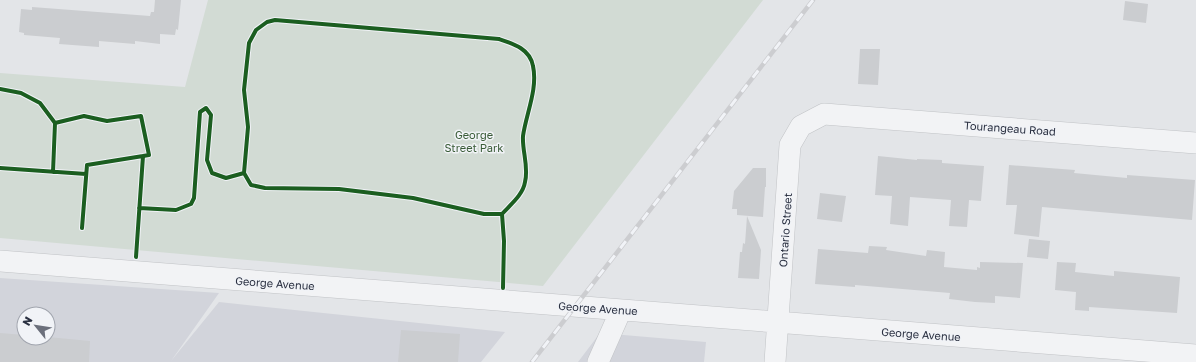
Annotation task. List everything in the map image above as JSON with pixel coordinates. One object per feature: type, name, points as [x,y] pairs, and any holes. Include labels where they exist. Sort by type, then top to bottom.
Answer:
[{"type":"street","name":"Tourangeau Road","points":[[824,114],[1196,143]]},
{"type":"street","name":"Ontario Street","points":[[775,362],[790,145],[801,126],[824,114]]},
{"type":"street","name":"George Avenue","points":[[0,261],[1196,355]]},
{"type":"street","points":[[598,362],[621,310]]},
{"type":"shaded area","points":[[0,278],[219,293],[171,361],[219,302],[505,332],[481,362],[0,362]]},
{"type":"shaded area","points":[[600,333],[706,342],[704,362],[578,362]]},
{"type":"green space","name":"George Street Park","points":[[208,0],[763,0],[543,286],[0,238],[0,73],[185,87]]},
{"type":"building","points":[[155,0],[181,0],[178,30],[176,29],[175,35],[160,34],[160,44],[135,41],[135,44],[99,41],[99,47],[59,44],[60,38],[24,35],[24,33],[19,32],[21,9],[32,10],[32,7],[150,16],[151,12],[154,12]]},
{"type":"building","points":[[1125,1],[1148,4],[1146,23],[1123,20]]},
{"type":"building","points":[[860,49],[880,49],[878,85],[858,84]]},
{"type":"building","points":[[878,156],[917,160],[942,160],[942,163],[984,166],[981,201],[969,200],[967,227],[949,226],[951,200],[910,197],[908,226],[890,224],[892,196],[875,195]]},
{"type":"building","points":[[1009,165],[1075,170],[1074,173],[1127,178],[1127,175],[1195,180],[1192,220],[1042,207],[1039,237],[1014,234],[1017,205],[1006,205]]},
{"type":"building","points":[[753,168],[766,168],[763,217],[737,215],[737,209],[732,209],[734,191]]},
{"type":"building","points":[[820,193],[846,196],[842,222],[817,219]]},
{"type":"building","points":[[747,216],[761,250],[759,279],[738,278],[740,252],[742,252],[743,243],[745,244]]},
{"type":"building","points":[[1029,239],[1050,241],[1048,259],[1027,257]]},
{"type":"building","points":[[869,246],[887,247],[886,250],[926,256],[927,250],[945,252],[944,267],[977,270],[977,267],[980,268],[980,262],[1023,263],[1020,298],[995,296],[995,303],[975,302],[949,299],[950,293],[855,285],[855,287],[815,284],[818,249],[868,253]]},
{"type":"building","points":[[1057,262],[1076,263],[1075,272],[1114,276],[1114,271],[1180,277],[1177,313],[1089,307],[1089,311],[1075,310],[1076,292],[1055,290]]},
{"type":"building","points":[[401,330],[460,334],[458,362],[398,362]]},
{"type":"building","points":[[0,333],[16,334],[16,346],[56,346],[56,338],[90,341],[89,362],[0,362]]},
{"type":"railway","points":[[532,362],[813,0]]},
{"type":"cycle path","points":[[275,20],[499,39],[525,51],[529,55],[533,66],[534,84],[523,136],[526,176],[522,191],[502,214],[484,214],[413,198],[339,189],[265,188],[251,185],[244,173],[248,127],[244,90],[249,43],[256,30],[267,22],[275,20]]},
{"type":"cycle path","points":[[0,89],[21,93],[40,103],[55,123],[53,172]]},
{"type":"cycle path","points":[[139,208],[176,210],[191,204],[194,198],[200,112],[206,108],[211,115],[207,160],[212,173],[226,178],[244,173]]},
{"type":"cycle path","points":[[55,123],[84,116],[107,121],[141,116],[149,155],[143,156]]},
{"type":"cycle path","points":[[82,228],[87,165],[143,156],[136,257]]},
{"type":"cycle path","points":[[0,168],[86,174]]},
{"type":"cycle path","points":[[502,214],[504,241],[503,288]]}]
